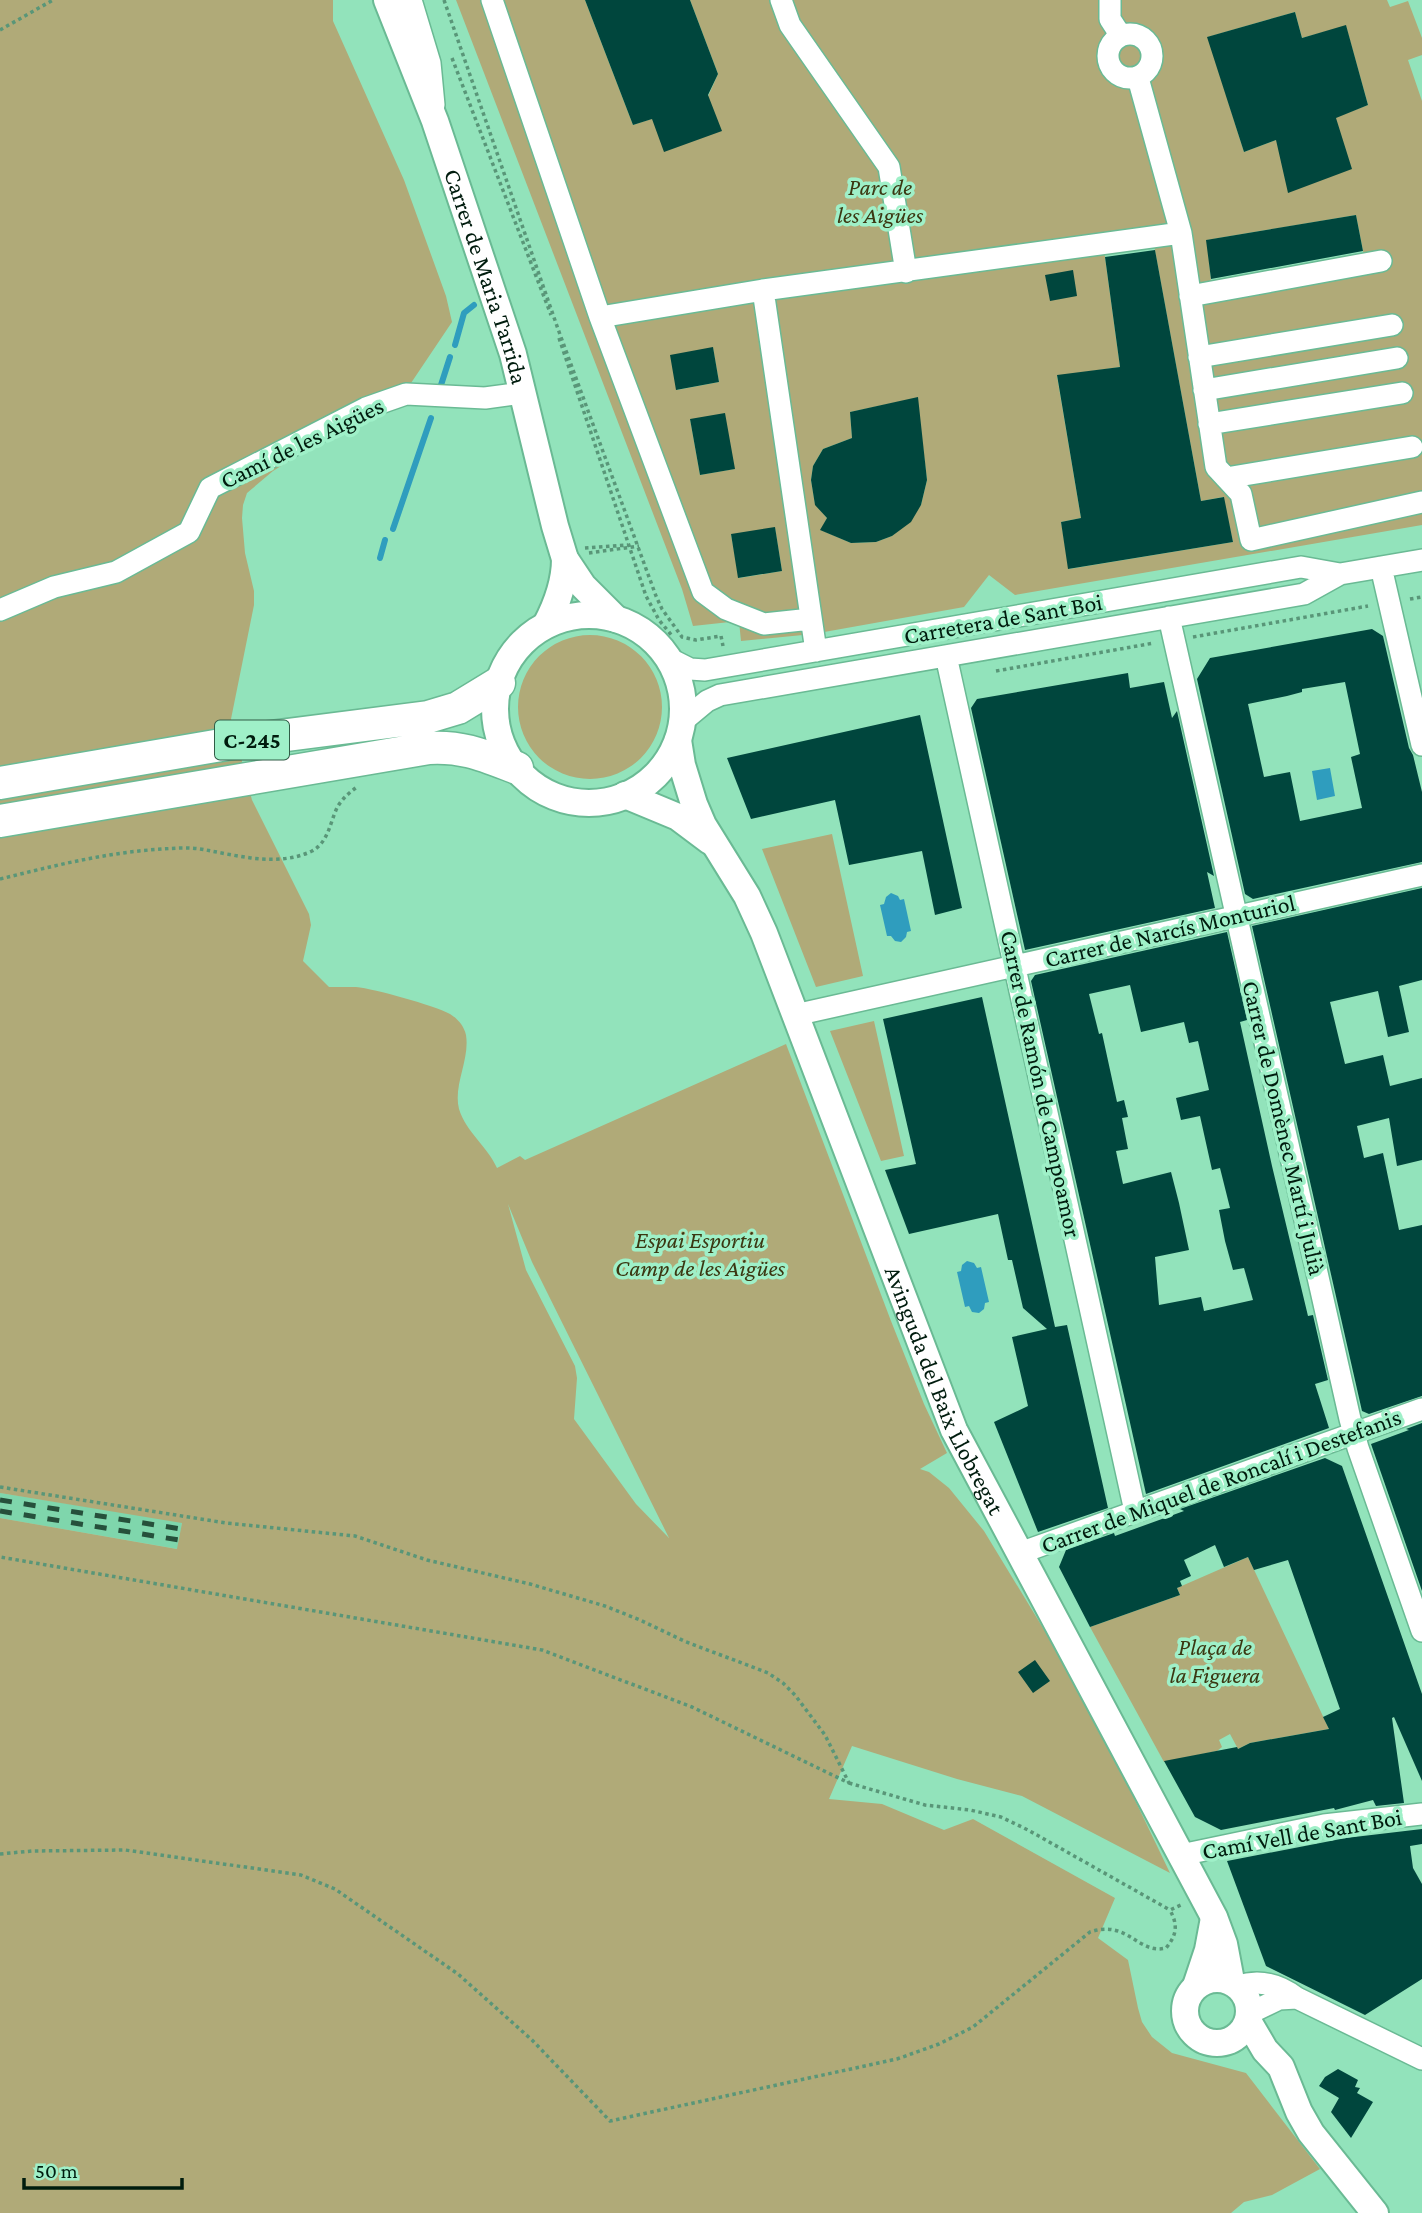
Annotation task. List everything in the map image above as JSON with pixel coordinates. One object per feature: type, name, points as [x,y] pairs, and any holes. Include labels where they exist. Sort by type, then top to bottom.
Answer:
[{"type":"highway","name":"C-245","points":[[0,780],[256,739],[428,717],[458,708],[499,683]]},
{"type":"highway","name":"C-245","points":[[0,821],[429,748],[468,750],[517,768]]},
{"type":"main road","name":"Carrer de Maria Tarrida","points":[[387,0],[435,121],[513,354],[555,526],[574,554]]},
{"type":"main road","points":[[574,554],[583,586],[617,619],[673,650],[681,688],[680,730],[662,769],[645,785],[602,802],[566,800],[534,785],[505,752],[496,723],[495,703],[499,683],[507,663],[520,645],[546,625],[580,615],[617,619]]},
{"type":"main road","points":[[546,625],[574,554]]},
{"type":"main road","name":"Avinguda del Baix Llobregat","points":[[680,730],[682,765],[694,804],[756,913],[954,1430],[1208,1906],[1224,1944],[1234,1984]]},
{"type":"main road","name":"Avinguda del Baix Llobregat","points":[[625,795],[678,817],[716,846]]},
{"type":"main road","points":[[1208,1906],[1208,1951],[1196,1986],[1186,2003],[1187,2023],[1200,2038],[1251,2057],[1281,2089],[1292,2096]]},
{"type":"main road","points":[[1196,1986],[1210,1979],[1234,1984],[1247,1998],[1249,2017],[1265,2050],[1281,2067],[1292,2096],[1319,2143],[1375,2213]]},
{"type":"main road","points":[[1219,2043],[1239,2035],[1249,2017]]},
{"type":"street","points":[[411,0],[430,63],[435,121]]},
{"type":"street","points":[[492,0],[600,317],[702,592],[726,609],[764,624],[811,619]]},
{"type":"street","points":[[781,0],[790,25],[889,167],[906,272]]},
{"type":"street","points":[[1110,0],[1110,19],[1121,36]]},
{"type":"street","points":[[1133,34],[1151,48],[1152,61],[1149,68],[1138,78],[1122,77],[1114,72],[1110,65],[1110,47],[1121,36],[1133,34]]},
{"type":"street","points":[[1138,78],[1181,233],[1216,467],[1241,494],[1251,540],[1422,502]]},
{"type":"street","points":[[600,317],[762,290],[1181,233]]},
{"type":"street","points":[[1190,296],[1381,261]]},
{"type":"street","points":[[762,290],[816,651]]},
{"type":"street","points":[[1199,357],[1392,325]]},
{"type":"street","points":[[1204,390],[1397,358]]},
{"type":"street","name":"Camí de les Aigües","points":[[0,610],[54,587],[116,572],[153,552],[189,532],[210,488],[366,408],[406,394],[485,398],[522,393]]},
{"type":"street","points":[[1209,424],[1402,393]]},
{"type":"street","points":[[1226,478],[1412,447]]},
{"type":"street","name":"Carretera de Sant Boi","points":[[680,730],[707,701],[720,695],[1304,594],[1340,575],[1422,560]]},
{"type":"street","name":"Carretera de Sant Boi","points":[[673,650],[699,670],[1301,567],[1340,575]]},
{"type":"street","points":[[1381,567],[1422,745]]},
{"type":"street","name":"Carrer de Domènec Martí i Julià","points":[[1169,617],[1354,1433],[1422,1631]]},
{"type":"street","name":"Carrer de Ramón de Campoamor","points":[[946,656],[1135,1511]]},
{"type":"street","name":"Carrer de Narcís Monturiol","points":[[795,1015],[1422,875]]},
{"type":"street","name":"Carrer de Miquel de Roncalí i Destefanis","points":[[1020,1553],[1422,1409]]},
{"type":"street","name":"Camí Vell de Sant Boi","points":[[1181,1855],[1324,1825],[1422,1814]]},
{"type":"street","points":[[1234,1984],[1270,1984],[1283,1988],[1297,1998],[1422,2059]]},
{"type":"street","points":[[1249,2017],[1279,1999],[1297,1998]]},
{"type":"path","points":[[0,30],[53,0]]},
{"type":"path","points":[[444,0],[558,328],[656,596],[677,632],[688,640],[721,635],[725,653]]},
{"type":"path","points":[[449,50],[545,303],[558,328],[561,347],[653,611],[673,650]]},
{"type":"path","points":[[574,554],[639,546]]},
{"type":"path","points":[[0,879],[52,866],[139,850],[195,849],[262,859],[311,851],[320,845],[343,798],[361,785]]},
{"type":"path","points":[[0,1487],[226,1523],[355,1536],[427,1560],[530,1584],[605,1606],[684,1641],[768,1673],[783,1683],[825,1735],[849,1783]]},
{"type":"path","points":[[0,1557],[542,1650],[692,1707],[849,1783],[925,1805],[1001,1817],[1170,1910],[1176,1930],[1166,1948],[1158,1950],[1146,1946],[1121,1930],[1104,1927],[1090,1932],[973,2026],[939,2044],[897,2059],[610,2121],[532,2040],[458,1974],[335,1889],[301,1875],[125,1850],[0,1854]]},
{"type":"path","points":[[1170,1910],[1208,1906]]},
{"type":"shaded area","points":[[0,1493],[182,1522],[178,1549],[0,1518]]},
{"type":"green space","name":"Espai Esportiu Camp de les Aigües","points":[[0,0],[333,0],[333,21],[404,180],[446,296],[452,322],[407,389],[273,471],[247,493],[243,505],[245,553],[254,591],[254,605],[231,719],[252,800],[309,914],[311,925],[303,961],[329,987],[356,987],[390,994],[442,1010],[458,1020],[465,1032],[467,1044],[458,1091],[459,1109],[497,1168],[520,1156],[525,1160],[786,1044],[891,1321],[947,1453],[920,1469],[929,1472],[949,1488],[984,1531],[1088,1702],[1170,1873],[1022,1796],[852,1746],[829,1799],[882,1804],[944,1830],[973,1819],[1115,1898],[1098,1938],[1128,1960],[1142,2022],[1152,2037],[1172,2053],[1246,2073],[1320,2169],[1272,2195],[1244,2202],[1231,2213],[0,2213],[0,1518],[177,1549],[182,1523],[0,1493]],"holes":[[[508,1204],[532,1262],[669,1538],[636,1504],[574,1419],[577,1378],[575,1366],[526,1270]]]},
{"type":"green space","name":"Parc de les Aigües","points":[[456,0],[585,0],[633,125],[706,101],[718,74],[690,0],[1387,0],[1390,7],[1408,1],[1422,38],[1422,55],[1408,60],[1422,101],[1422,525],[1015,595],[989,575],[964,607],[813,634],[741,641],[739,621],[693,626],[682,589]],"holes":[[[1295,12],[1302,38],[1346,26],[1368,105],[1244,152],[1208,37]],[[1356,215],[1364,256],[1211,281],[1207,240]],[[1154,245],[1201,501],[1223,497],[1233,542],[1069,569],[1061,522],[1081,518],[1057,376],[1120,367],[1104,250]],[[713,348],[719,382],[677,390]],[[917,398],[927,480],[921,505],[892,536],[876,542],[851,543],[821,530],[827,518],[815,504],[811,480],[813,466],[823,449],[852,438],[850,412]],[[690,419],[735,469],[700,475]],[[775,528],[782,571],[739,578],[731,535]]]},
{"type":"green space","points":[[590,635],[617,641],[641,656],[656,680],[662,707],[656,734],[641,758],[617,773],[590,779],[563,773],[539,758],[524,734],[518,707],[524,680],[539,656],[563,641]]},
{"type":"green space","points":[[832,834],[863,976],[816,987],[762,849]]},
{"type":"green space","points":[[874,1021],[904,1156],[881,1161],[830,1031]]},
{"type":"green space","name":"Plaça de la Figuera","points":[[1248,1557],[1329,1729],[1250,1743],[1238,1749],[1230,1734],[1219,1740],[1222,1747],[1217,1751],[1164,1762],[1090,1627],[1180,1595],[1177,1588]]},
{"type":"water","points":[[1330,768],[1335,796],[1317,800],[1312,771]]},
{"type":"water","points":[[891,893],[900,900],[904,899],[911,931],[907,932],[901,942],[887,936],[880,905],[884,904]]},
{"type":"water","points":[[967,1261],[974,1263],[977,1268],[981,1267],[989,1302],[985,1303],[984,1309],[979,1313],[972,1312],[969,1306],[965,1307],[957,1272],[961,1271],[962,1265]]},
{"type":"building","points":[[585,0],[690,0],[718,74],[708,95],[722,131],[664,152],[652,119],[633,125]]},
{"type":"building","points":[[1295,12],[1302,38],[1346,25],[1368,105],[1336,118],[1352,169],[1288,193],[1276,140],[1244,152],[1207,37]]},
{"type":"building","points":[[1356,215],[1363,251],[1211,279],[1206,240]]},
{"type":"building","points":[[1155,250],[1201,501],[1224,497],[1233,542],[1068,569],[1061,522],[1081,518],[1057,375],[1120,367],[1105,257]]},
{"type":"building","points":[[1073,270],[1077,296],[1050,301],[1045,275]]},
{"type":"building","points":[[713,347],[719,382],[676,390],[670,355]]},
{"type":"building","points":[[918,397],[927,480],[921,505],[911,522],[892,536],[876,542],[851,543],[820,530],[827,518],[815,505],[811,480],[813,466],[823,449],[852,438],[850,412]]},
{"type":"building","points":[[725,413],[735,469],[700,475],[690,419]]},
{"type":"building","points":[[775,527],[782,571],[738,578],[731,534]]},
{"type":"building","points":[[1372,629],[1383,636],[1422,792],[1422,862],[1253,899],[1245,894],[1197,679],[1210,658]],"holes":[[[1345,682],[1360,754],[1351,757],[1362,808],[1300,821],[1290,772],[1264,777],[1248,704],[1302,692],[1302,689]]]},
{"type":"building","points":[[1128,673],[1130,688],[1164,682],[1172,718],[1177,711],[1214,876],[1207,872],[1215,908],[1025,950],[971,708],[977,699]]},
{"type":"building","points":[[920,715],[962,908],[935,915],[922,851],[849,865],[835,800],[751,819],[727,758]]},
{"type":"building","points":[[1422,888],[1422,980],[1399,986],[1409,1032],[1388,1037],[1378,991],[1330,1002],[1345,1064],[1383,1055],[1390,1086],[1422,1078],[1422,1160],[1397,1166],[1389,1118],[1357,1126],[1364,1158],[1383,1153],[1399,1230],[1422,1225],[1422,1396],[1369,1414],[1362,1411],[1252,926]]},
{"type":"building","points":[[1227,932],[1247,1020],[1240,1022],[1272,1166],[1308,1316],[1313,1315],[1328,1380],[1315,1384],[1329,1428],[1146,1494],[1031,981],[1035,975]],"holes":[[[1130,985],[1141,1032],[1184,1022],[1189,1043],[1198,1041],[1209,1090],[1176,1098],[1181,1120],[1200,1116],[1212,1170],[1220,1168],[1230,1208],[1219,1210],[1225,1241],[1233,1270],[1244,1268],[1253,1300],[1204,1311],[1201,1297],[1159,1305],[1155,1257],[1189,1250],[1179,1203],[1171,1172],[1123,1184],[1116,1151],[1128,1149],[1122,1118],[1128,1117],[1124,1100],[1117,1102],[1102,1033],[1099,1034],[1089,994]]]},
{"type":"building","points":[[982,997],[1055,1327],[1067,1325],[1108,1508],[1038,1532],[994,1422],[1028,1406],[1012,1337],[1047,1329],[1023,1308],[1012,1260],[1008,1260],[998,1214],[909,1234],[885,1170],[916,1164],[883,1019]]},
{"type":"building","points":[[1422,1423],[1422,1591],[1371,1444]]},
{"type":"building","points":[[1325,1458],[1342,1466],[1422,1694],[1422,1781],[1394,1717],[1392,1718],[1404,1803],[1376,1806],[1373,1800],[1335,1810],[1334,1808],[1221,1830],[1195,1817],[1164,1761],[1237,1747],[1238,1749],[1250,1743],[1329,1729],[1323,1717],[1340,1709],[1288,1560],[1254,1570],[1248,1557],[1224,1567],[1215,1545],[1184,1560],[1191,1576],[1180,1581],[1182,1586],[1177,1588],[1180,1595],[1090,1627],[1059,1567],[1066,1550],[1114,1533],[1115,1536],[1184,1511],[1180,1509]]},
{"type":"building","points":[[1035,1660],[1050,1681],[1033,1693],[1018,1672]]},
{"type":"building","points":[[1422,1829],[1422,1844],[1410,1846],[1413,1868],[1422,1884],[1422,1979],[1365,2015],[1266,1966],[1227,1861],[1346,1838]]},
{"type":"building","points":[[1338,2069],[1358,2080],[1355,2087],[1360,2088],[1357,2093],[1373,2102],[1351,2138],[1331,2112],[1339,2098],[1319,2086],[1325,2077]]},
{"type":"waterway","points":[[455,345],[464,313],[474,305]]},
{"type":"waterway","points":[[441,385],[450,357]]},
{"type":"waterway","points":[[393,529],[431,418]]},
{"type":"waterway","points":[[380,558],[385,540]]},
{"type":"railway","points":[[0,1500],[181,1529]]},
{"type":"railway","points":[[0,1511],[179,1540]]}]
